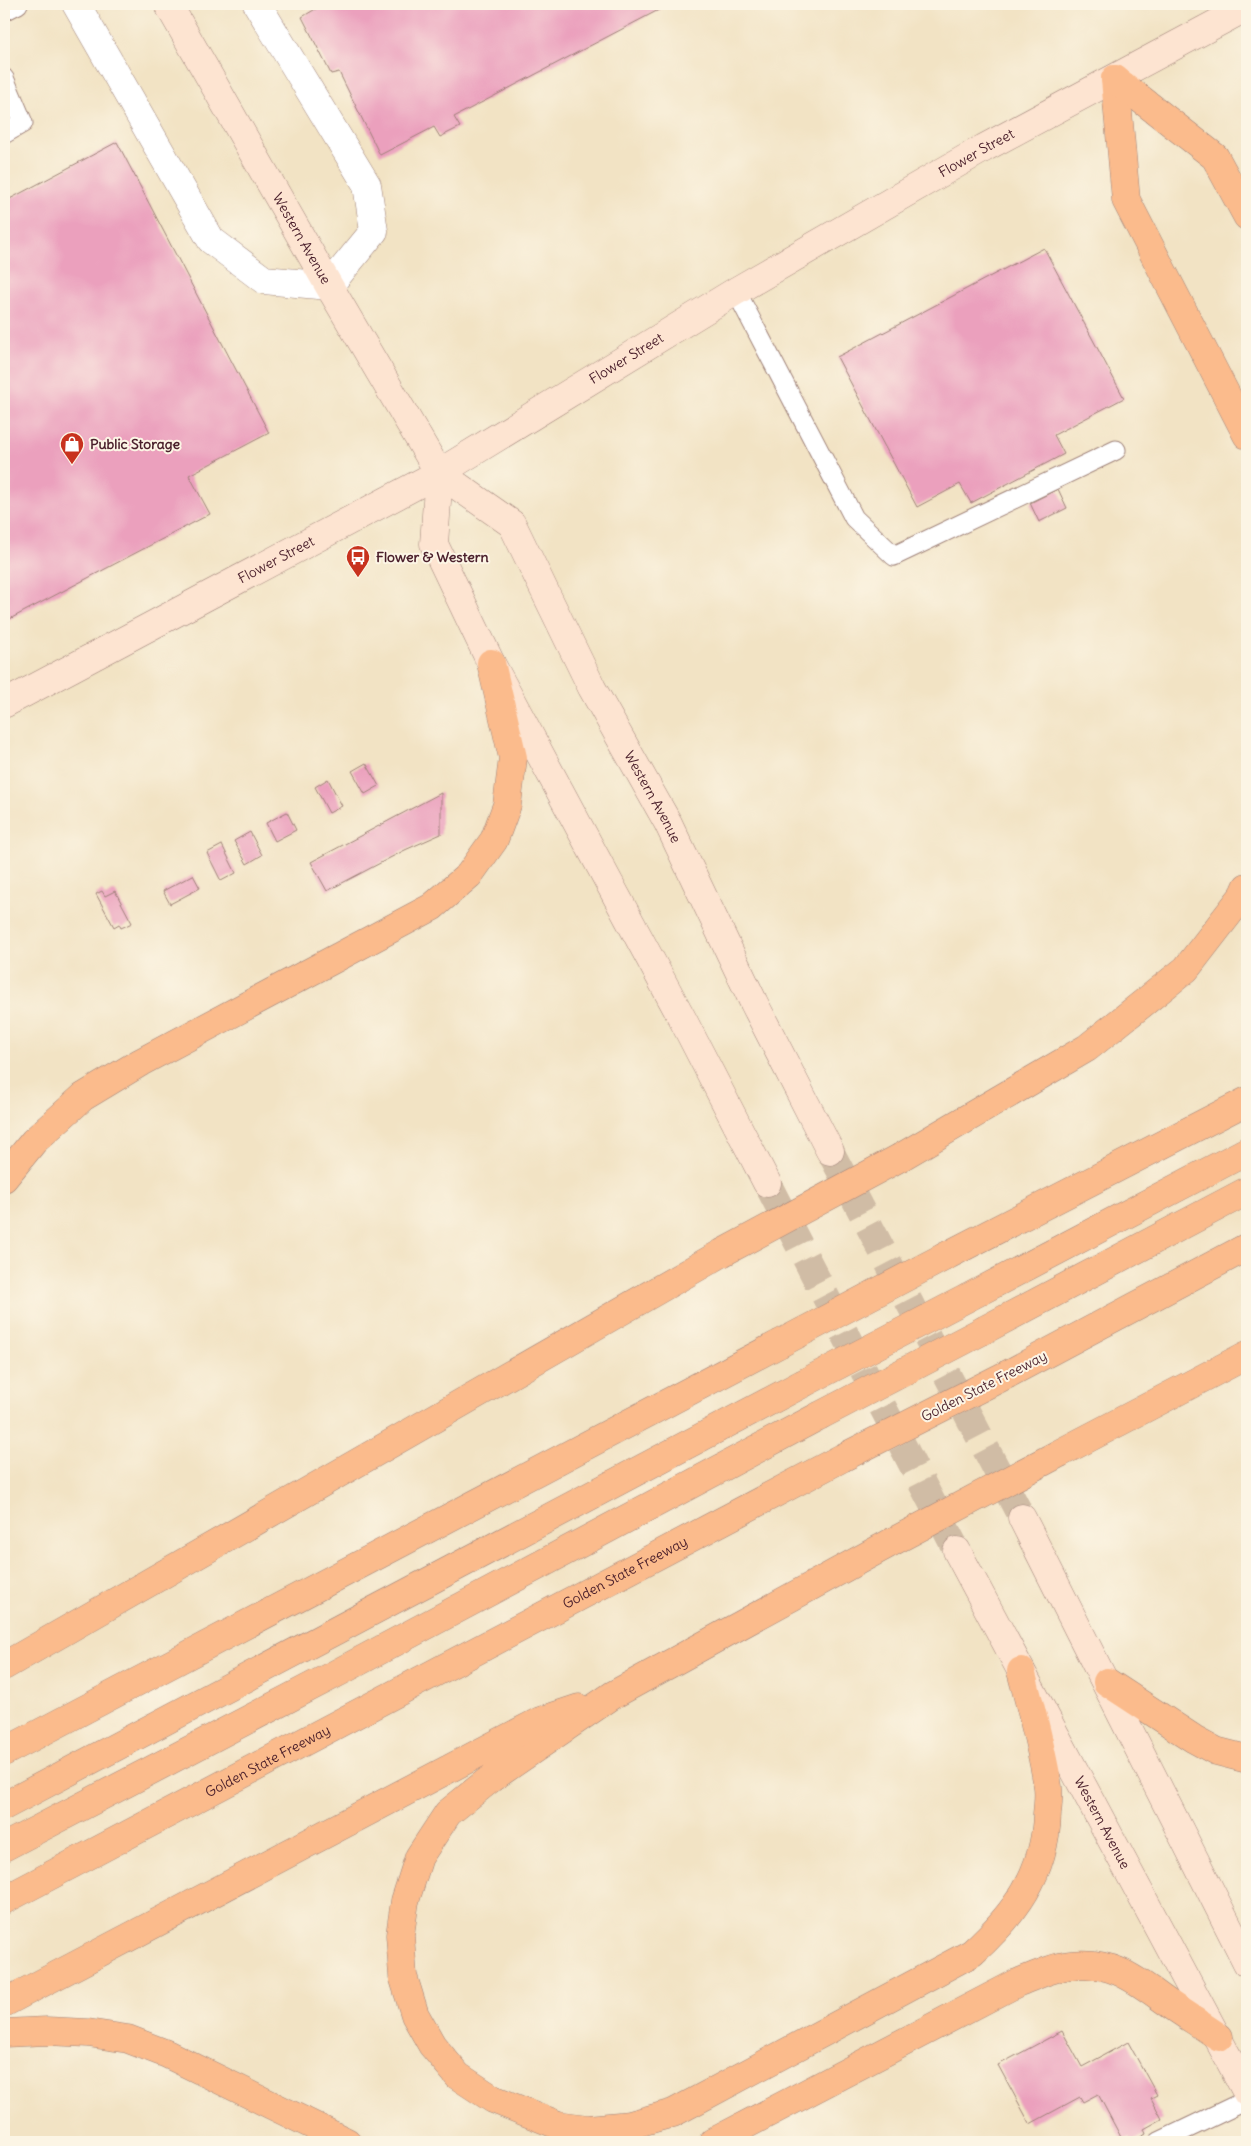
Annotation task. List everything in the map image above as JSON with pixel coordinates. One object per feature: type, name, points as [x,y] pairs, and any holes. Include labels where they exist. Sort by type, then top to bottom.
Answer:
[{"type":"highway","points":[[1115,78],[1216,157],[1247,216]]},
{"type":"highway","points":[[1115,78],[1126,200],[1247,435]]},
{"type":"highway","points":[[4,1178],[34,1141],[83,1097],[141,1062],[432,907],[469,875],[494,840],[507,805],[513,758],[490,663]]},
{"type":"highway","points":[[4,1666],[722,1253],[902,1157],[1087,1048],[1186,969],[1244,894],[1247,887]]},
{"type":"highway","points":[[4,1752],[946,1256],[1247,1101]]},
{"type":"highway","points":[[4,1806],[1247,1151]]},
{"type":"highway","points":[[4,1848],[819,1416],[986,1330],[1247,1190]]},
{"type":"highway","name":"Golden State Freeway","points":[[4,1900],[842,1458],[1008,1374],[1247,1247]]},
{"type":"highway","points":[[1021,1671],[1048,1789],[1047,1828],[1038,1866],[1024,1896],[996,1931],[972,1953],[673,2113],[630,2125],[588,2129],[558,2125],[493,2099],[458,2076],[432,2044],[415,2016],[403,1976],[400,1935],[404,1901],[419,1857],[448,1813],[489,1780],[613,1696],[892,1542],[1247,1355]]},
{"type":"highway","points":[[1107,1682],[1194,1739],[1216,1751],[1247,1759]]},
{"type":"highway","points":[[4,2003],[540,1721],[613,1696]]},
{"type":"highway","points":[[713,2142],[1017,1984],[1051,1970],[1071,1965],[1097,1965],[1121,1972],[1150,1988],[1219,2037]]},
{"type":"highway","points":[[4,2033],[47,2031],[88,2033],[128,2039],[167,2054],[347,2142]]},
{"type":"main road","name":"Western Avenue","points":[[168,4],[438,473],[512,524],[592,688],[668,823],[754,1002],[830,1151]]},
{"type":"main road","name":"Flower Street","points":[[4,704],[438,473],[736,291],[984,148],[1247,7]]},
{"type":"main road","points":[[438,473],[434,544],[490,663],[679,1011],[767,1184]]},
{"type":"main road","points":[[1022,1518],[1107,1682],[1247,1962]]},
{"type":"main road","name":"Western Avenue","points":[[957,1551],[1219,2037],[1247,2093]]},
{"type":"street","points":[[76,4],[211,240],[264,280],[329,286],[374,231],[367,184],[257,4]]},
{"type":"lane","points":[[4,11],[18,4]]},
{"type":"lane","points":[[4,78],[23,123],[4,134]]},
{"type":"lane","points":[[736,291],[854,518],[894,556],[1116,450]]},
{"type":"lane","points":[[1159,2142],[1247,2100]]},
{"type":"building","points":[[324,4],[670,4],[454,117],[460,127],[440,137],[434,127],[380,155],[339,72],[331,74],[302,17]]},
{"type":"building","points":[[117,142],[269,433],[189,475],[210,514],[4,622],[4,202]]},
{"type":"building","points":[[1044,248],[1124,398],[1054,435],[1064,454],[971,503],[960,484],[917,507],[837,357]]},
{"type":"building","points":[[1058,489],[1067,508],[1039,522],[1030,503]]},
{"type":"building","points":[[366,763],[379,786],[365,794],[352,771]]},
{"type":"building","points":[[328,779],[342,806],[329,813],[315,787]]},
{"type":"building","points":[[441,793],[441,834],[405,850],[327,891],[311,862]]},
{"type":"building","points":[[287,812],[296,830],[275,841],[266,823]]},
{"type":"building","points":[[250,832],[262,855],[247,864],[234,841]]},
{"type":"building","points":[[222,845],[236,873],[221,881],[207,853]]},
{"type":"building","points":[[193,875],[200,888],[170,904],[163,891]]},
{"type":"building","points":[[102,891],[105,896],[115,891],[132,923],[121,928],[119,924],[114,927],[96,894]]},
{"type":"building","points":[[1062,2031],[1082,2067],[1128,2042],[1157,2095],[1151,2098],[1162,2119],[1144,2129],[1146,2134],[1132,2142],[1129,2137],[1123,2141],[1098,2094],[1083,2102],[1080,2097],[1030,2124],[998,2065]]},
{"type":"tunnel","points":[[830,1151],[1022,1518]]},
{"type":"tunnel","points":[[767,1183],[957,1551]]},
{"type":"place","name":"Public Storage","points":[[72,465]]},
{"type":"place","name":"Flower & Western","points":[[358,578]]}]
